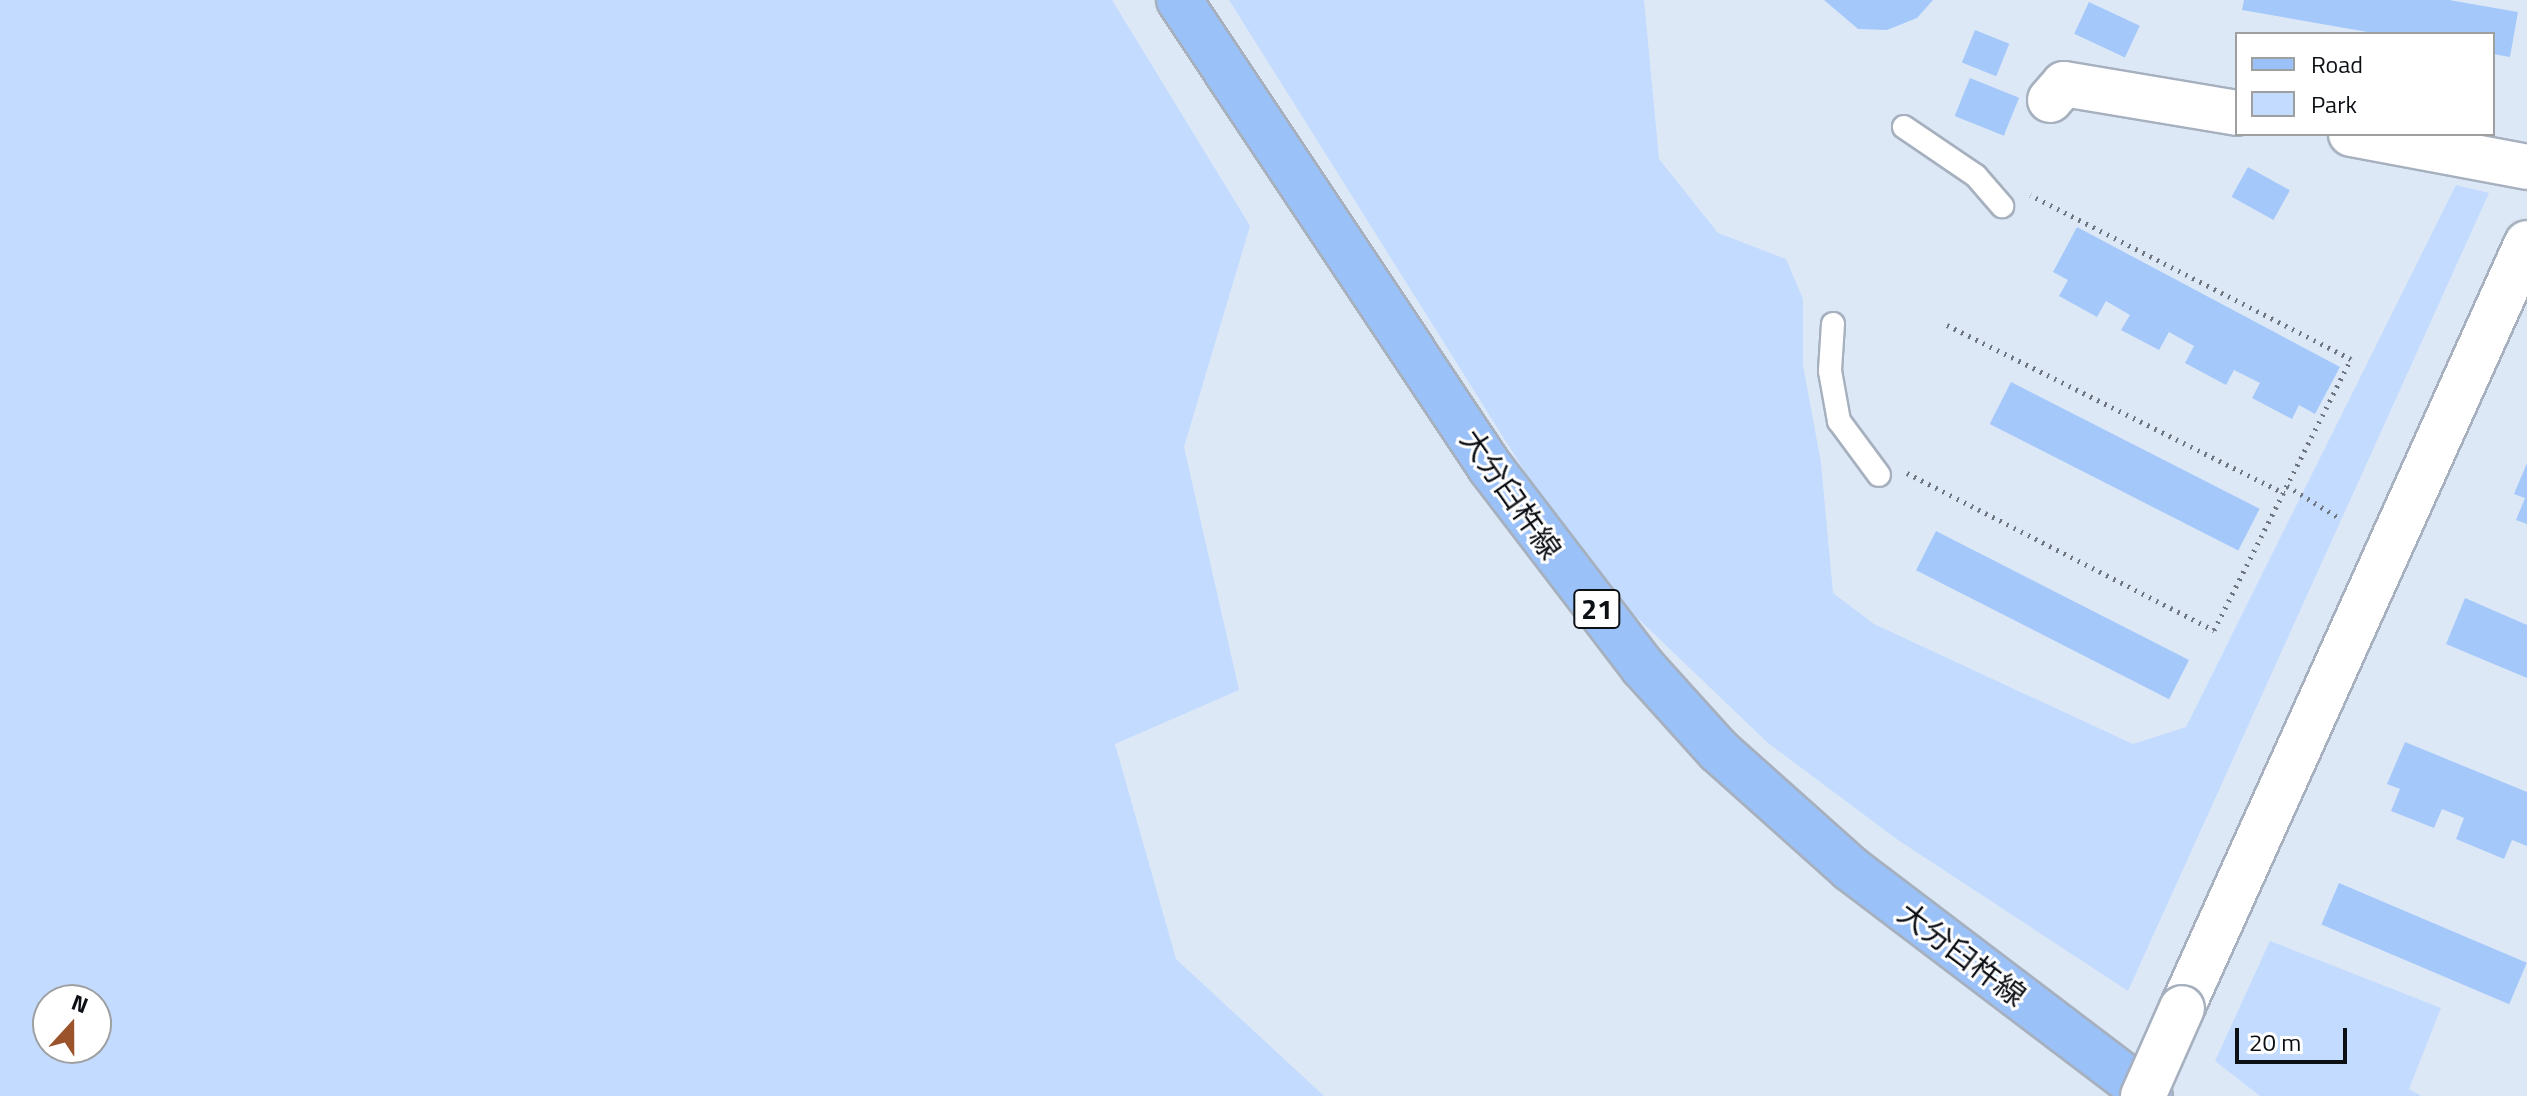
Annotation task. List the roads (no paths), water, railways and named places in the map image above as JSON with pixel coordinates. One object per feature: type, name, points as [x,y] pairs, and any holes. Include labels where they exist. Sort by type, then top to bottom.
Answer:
[{"type":"main road","name":"大分臼杵線","points":[[1179,0],[1490,467],[1643,667],[1719,751],[1851,869],[2150,1096]]},
{"type":"street","points":[[2050,100],[2064,84],[2235,113]]},
{"type":"street","points":[[2362,136],[2527,167]]},
{"type":"street","points":[[2143,1096],[2527,243]]},
{"type":"lane","points":[[1904,127],[1976,176],[2002,206]]},
{"type":"lane","points":[[1833,324],[1830,371],[1839,421],[1889,472]]}]
